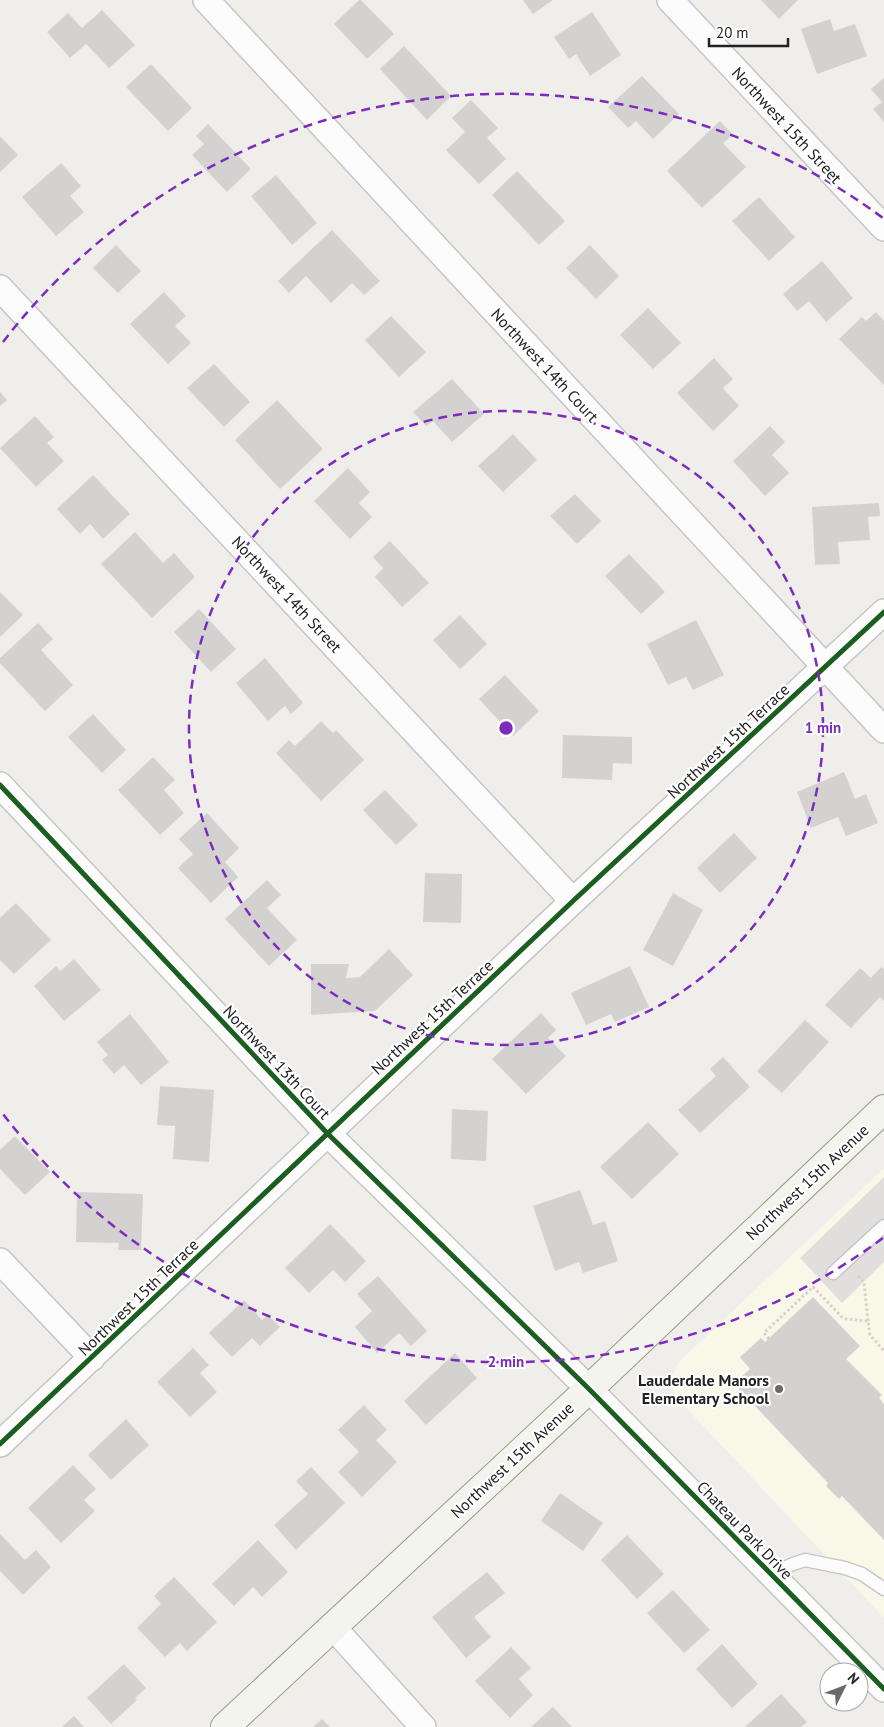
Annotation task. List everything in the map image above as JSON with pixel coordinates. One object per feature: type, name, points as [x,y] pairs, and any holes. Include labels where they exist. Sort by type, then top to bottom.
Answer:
[{"type":"street","name":"Northwest 14th Court","points":[[206,0],[884,730]]},
{"type":"street","name":"Northwest 15th Street","points":[[670,0],[884,228]]},
{"type":"street","name":"Northwest 14th Street","points":[[0,288],[573,901]]},
{"type":"street","name":"Northwest 15th Terrace","points":[[0,1444],[573,901],[884,612]]},
{"type":"street","name":"Northwest 13th Court","points":[[0,785],[327,1133],[589,1388]]},
{"type":"street","name":"Northwest 15th Avenue","points":[[225,1727],[589,1388],[884,1109]]},
{"type":"street","points":[[0,1261],[92,1358]]},
{"type":"street","name":"Chateau Park Drive","points":[[589,1388],[884,1689]]},
{"type":"street","points":[[332,1626],[423,1727]]},
{"type":"lane","points":[[833,1273],[884,1226]]},
{"type":"lane","points":[[771,1574],[805,1560],[845,1568],[862,1574],[884,1589]]},
{"type":"path","points":[[845,1262],[864,1282],[870,1335],[884,1351]]},
{"type":"path","points":[[769,1338],[764,1333],[813,1286],[846,1319],[868,1321]]},
{"type":"shaded area","name":"Lauderdale Manors Elementary School","points":[[884,1168],[884,1618],[676,1397],[670,1381],[679,1362]]},
{"type":"shaded area","points":[[884,1177],[884,1262],[842,1303],[800,1258]]},
{"type":"building","points":[[359,0],[394,34],[367,59],[334,24]]},
{"type":"building","points":[[523,0],[553,0],[533,14]]},
{"type":"building","points":[[761,0],[798,0],[779,19]]},
{"type":"building","points":[[102,10],[135,45],[109,68],[86,44],[70,58],[47,32],[68,13],[82,28]]},
{"type":"building","points":[[592,12],[621,55],[590,76],[576,54],[569,59],[554,37]]},
{"type":"building","points":[[830,19],[834,31],[855,24],[867,56],[817,74],[801,29]]},
{"type":"building","points":[[404,46],[451,96],[427,120],[380,69]]},
{"type":"building","points":[[151,64],[192,108],[168,131],[126,87]]},
{"type":"building","points":[[642,76],[679,114],[653,139],[636,121],[628,128],[608,107]]},
{"type":"building","points":[[884,78],[884,122],[873,109],[882,102],[871,89]]},
{"type":"building","points":[[471,100],[498,128],[487,138],[506,159],[479,184],[446,150],[465,132],[452,118]]},
{"type":"building","points":[[720,121],[733,135],[723,143],[746,167],[702,208],[667,171]]},
{"type":"building","points":[[208,124],[251,169],[227,192],[192,155],[204,144],[196,136]]},
{"type":"building","points":[[0,136],[18,155],[0,172]]},
{"type":"building","points":[[61,163],[81,186],[70,196],[84,212],[56,236],[22,197]]},
{"type":"building","points":[[517,171],[565,221],[539,245],[492,195]]},
{"type":"building","points":[[276,175],[317,223],[292,245],[251,196]]},
{"type":"building","points":[[759,197],[795,237],[769,261],[732,221]]},
{"type":"building","points":[[332,230],[380,281],[364,295],[352,283],[331,303],[306,276],[289,293],[278,281]]},
{"type":"building","points":[[116,245],[141,271],[118,293],[93,268]]},
{"type":"building","points":[[590,245],[619,276],[596,299],[566,268]]},
{"type":"building","points":[[822,261],[853,298],[826,322],[809,301],[797,311],[783,294]]},
{"type":"building","points":[[164,292],[186,316],[175,326],[191,343],[168,364],[130,324]]},
{"type":"building","points":[[648,308],[681,343],[653,369],[620,335]]},
{"type":"building","points":[[876,312],[884,321],[884,385],[839,339],[862,317],[866,321]]},
{"type":"building","points":[[391,316],[426,352],[399,377],[365,340]]},
{"type":"building","points":[[714,358],[733,379],[723,388],[739,406],[713,431],[677,393]]},
{"type":"building","points":[[214,364],[250,402],[224,427],[187,388]]},
{"type":"building","points":[[452,379],[484,414],[452,442],[433,421],[426,426],[413,412]]},
{"type":"building","points":[[0,392],[7,400],[0,406]]},
{"type":"building","points":[[277,400],[323,449],[280,489],[235,440]]},
{"type":"building","points":[[35,416],[54,437],[47,443],[64,461],[36,487],[0,448]]},
{"type":"building","points":[[770,426],[785,442],[772,455],[789,473],[765,496],[733,461]]},
{"type":"building","points":[[513,434],[537,460],[503,492],[478,466]]},
{"type":"building","points":[[348,468],[370,492],[359,503],[372,517],[350,539],[314,501]]},
{"type":"building","points":[[93,475],[130,514],[103,539],[90,524],[80,534],[57,509]]},
{"type":"building","points":[[575,494],[601,521],[577,544],[550,516]]},
{"type":"building","points":[[879,503],[880,516],[868,517],[870,540],[838,542],[840,564],[815,565],[812,507]]},
{"type":"building","points":[[135,532],[163,563],[174,553],[195,577],[152,618],[101,564]]},
{"type":"building","points":[[390,541],[429,583],[402,607],[375,577],[383,568],[373,557]]},
{"type":"building","points":[[629,554],[665,592],[641,614],[605,576]]},
{"type":"building","points":[[0,592],[23,615],[0,637]]},
{"type":"building","points":[[199,609],[236,649],[211,672],[174,632]]},
{"type":"building","points":[[460,615],[487,644],[460,669],[433,640]]},
{"type":"building","points":[[696,620],[724,675],[693,690],[686,677],[668,685],[647,644]]},
{"type":"building","points":[[38,623],[53,639],[41,650],[73,685],[45,711],[0,663],[0,658]]},
{"type":"building","points":[[265,658],[303,703],[291,714],[285,706],[268,721],[236,683]]},
{"type":"building","points":[[505,675],[539,711],[513,736],[479,699]]},
{"type":"building","points":[[93,714],[126,750],[102,773],[68,737]]},
{"type":"building","points":[[321,721],[333,733],[336,730],[364,760],[321,801],[276,753],[289,740],[295,746]]},
{"type":"building","points":[[563,735],[632,737],[632,764],[613,763],[612,780],[562,778]]},
{"type":"building","points":[[153,757],[175,780],[164,790],[184,813],[160,835],[118,790]]},
{"type":"building","points":[[844,772],[855,799],[866,794],[878,823],[846,836],[838,817],[811,828],[797,792]]},
{"type":"building","points":[[385,790],[418,825],[396,845],[363,810]]},
{"type":"building","points":[[207,813],[239,848],[225,862],[238,877],[211,903],[178,868],[193,854],[179,839]]},
{"type":"building","points":[[734,833],[757,858],[720,893],[697,868]]},
{"type":"building","points":[[425,873],[462,874],[461,923],[423,922]]},
{"type":"building","points":[[267,880],[281,895],[267,908],[297,940],[269,966],[225,919]]},
{"type":"building","points":[[673,893],[703,910],[673,966],[643,950]]},
{"type":"building","points":[[16,903],[51,940],[14,974],[0,960],[0,918]]},
{"type":"building","points":[[389,949],[413,975],[375,1011],[311,1015],[311,964],[349,964],[346,978],[360,977]]},
{"type":"building","points":[[74,959],[101,990],[64,1021],[34,986],[56,966],[60,971]]},
{"type":"building","points":[[630,966],[649,1007],[615,1022],[611,1014],[586,1025],[571,993]]},
{"type":"building","points":[[881,967],[884,969],[884,1001],[880,997],[851,1028],[825,1005],[860,968],[871,978]]},
{"type":"building","points":[[541,1013],[556,1030],[548,1038],[566,1056],[526,1094],[492,1059]]},
{"type":"building","points":[[130,1014],[169,1062],[141,1085],[124,1065],[114,1074],[102,1060],[108,1055],[97,1042]]},
{"type":"building","points":[[805,1020],[829,1042],[782,1093],[757,1071]]},
{"type":"building","points":[[723,1057],[750,1087],[700,1133],[678,1110],[716,1076],[710,1069]]},
{"type":"building","points":[[160,1086],[214,1090],[209,1162],[173,1159],[175,1126],[157,1125]]},
{"type":"building","points":[[452,1109],[488,1111],[486,1161],[451,1159]]},
{"type":"building","points":[[648,1122],[679,1154],[632,1199],[600,1167]]},
{"type":"building","points":[[15,1136],[50,1172],[25,1195],[0,1169],[0,1150]]},
{"type":"building","points":[[580,1190],[593,1225],[605,1221],[618,1261],[583,1273],[579,1262],[555,1271],[533,1206]]},
{"type":"building","points":[[77,1192],[143,1194],[141,1250],[118,1250],[119,1243],[76,1242]]},
{"type":"building","points":[[330,1224],[366,1261],[345,1282],[333,1270],[309,1293],[285,1268]]},
{"type":"building","points":[[378,1276],[427,1331],[411,1346],[399,1333],[377,1353],[355,1327],[372,1311],[357,1294]]},
{"type":"building","points":[[813,1297],[860,1346],[846,1359],[882,1395],[879,1398],[884,1404],[884,1540],[842,1496],[839,1499],[826,1486],[828,1483],[734,1384],[750,1369],[740,1357],[761,1338],[765,1342]]},
{"type":"building","points":[[244,1300],[262,1320],[268,1315],[280,1327],[260,1346],[252,1338],[232,1357],[209,1333]]},
{"type":"building","points":[[193,1348],[209,1365],[200,1373],[217,1392],[190,1417],[157,1382]]},
{"type":"building","points":[[455,1353],[477,1378],[426,1425],[404,1401]]},
{"type":"building","points":[[364,1405],[387,1430],[376,1440],[397,1462],[362,1497],[338,1472],[359,1452],[338,1430]]},
{"type":"building","points":[[126,1419],[149,1445],[111,1480],[88,1455]]},
{"type":"building","points":[[73,1465],[96,1489],[84,1500],[95,1511],[61,1543],[28,1508]]},
{"type":"building","points":[[311,1467],[345,1503],[296,1550],[274,1525],[308,1494],[296,1481]]},
{"type":"building","points":[[560,1493],[603,1523],[583,1551],[541,1521]]},
{"type":"building","points":[[0,1534],[25,1560],[36,1550],[51,1567],[23,1595],[0,1571]]},
{"type":"building","points":[[627,1535],[664,1574],[637,1599],[601,1560]]},
{"type":"building","points":[[258,1540],[288,1572],[262,1597],[253,1587],[234,1606],[212,1584]]},
{"type":"building","points":[[487,1572],[505,1593],[474,1617],[491,1637],[466,1658],[432,1617]]},
{"type":"building","points":[[174,1577],[217,1622],[187,1651],[180,1643],[165,1657],[137,1628],[161,1604],[154,1596]]},
{"type":"building","points":[[673,1590],[710,1630],[684,1653],[647,1613]]},
{"type":"building","points":[[722,1644],[758,1684],[732,1708],[696,1669]]},
{"type":"building","points":[[511,1647],[531,1668],[519,1679],[533,1695],[510,1718],[475,1681]]},
{"type":"building","points":[[124,1664],[146,1688],[135,1698],[137,1700],[111,1724],[87,1698]]},
{"type":"building","points":[[781,1694],[807,1722],[801,1727],[745,1727]]},
{"type":"building","points":[[553,1707],[572,1727],[531,1727]]},
{"type":"building","points":[[74,1716],[84,1727],[62,1727]]},
{"type":"building","points":[[322,1719],[330,1727],[313,1727]]},
{"type":"cycle path","points":[[0,1444],[573,901],[884,612]]},
{"type":"cycle path","points":[[0,785],[327,1133],[589,1389],[884,1689]]},
{"type":"place","name":"Lauderdale Manors Elementary School","points":[[779,1389]]}]
